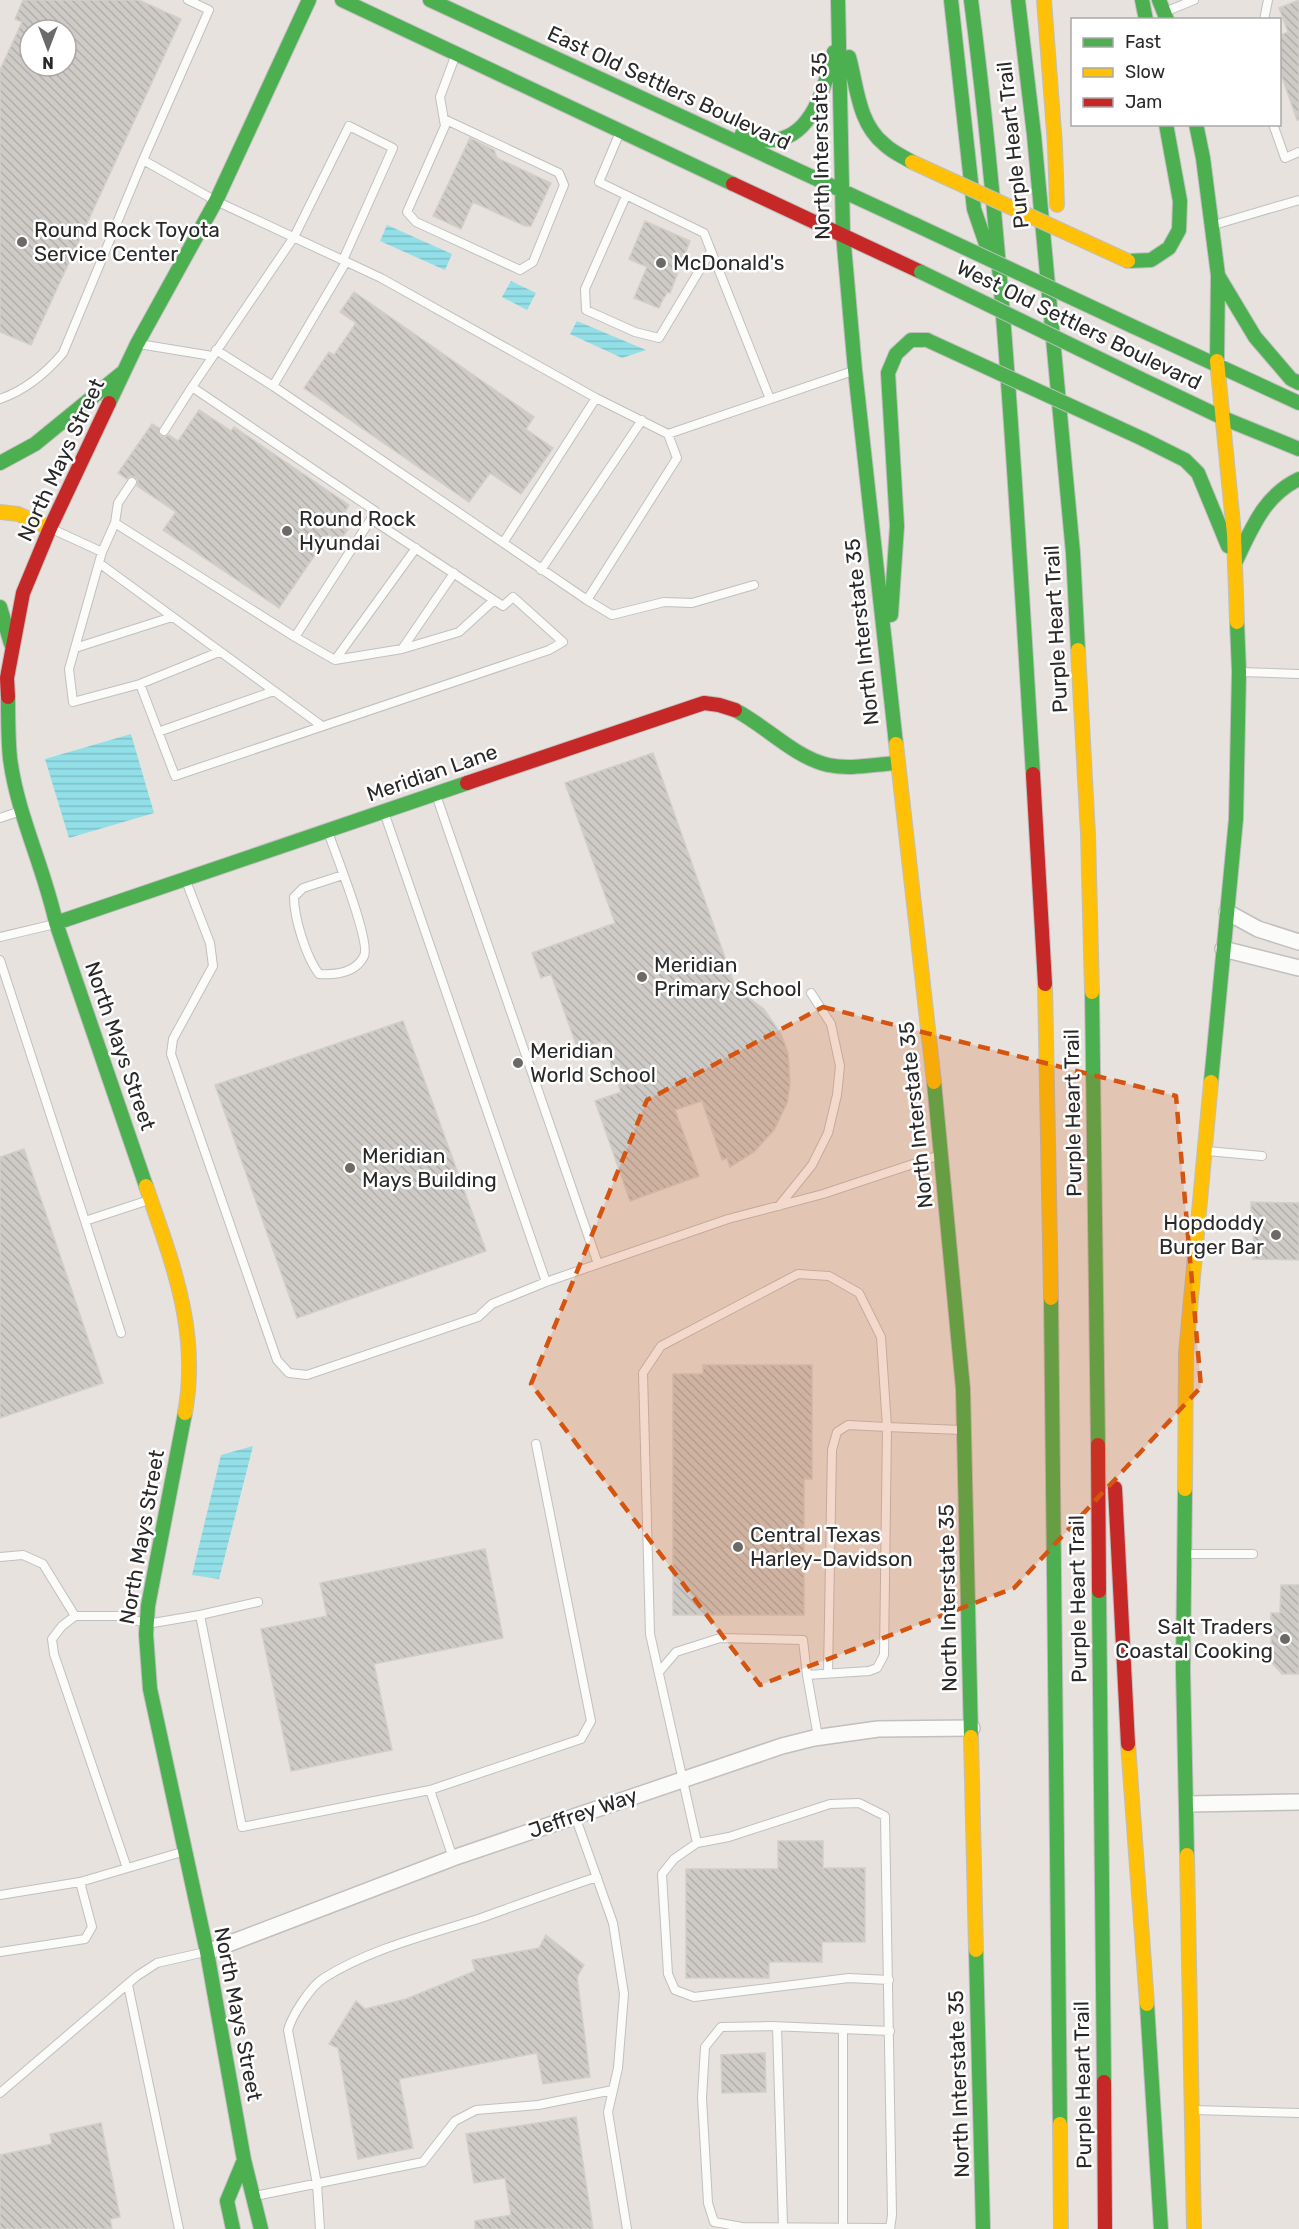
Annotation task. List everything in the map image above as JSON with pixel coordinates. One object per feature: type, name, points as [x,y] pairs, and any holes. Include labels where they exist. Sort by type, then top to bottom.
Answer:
[{"type":"main road","name":"North Mays Street","points":[[261,2229],[244,2160],[207,1952],[150,1689],[147,1662],[148,1606],[188,1396],[191,1367],[186,1309],[22,811],[10,758],[7,678],[23,593],[50,528],[137,344],[216,201],[309,0]]},
{"type":"main road","points":[[342,0],[456,52],[620,132],[843,234]]},
{"type":"main road","name":"East Old Settlers Boulevard","points":[[430,0],[1299,403]]},
{"type":"main road","name":"North Interstate 35","points":[[838,0],[843,234],[855,370],[942,1155],[966,1430],[983,2229]]},
{"type":"main road","points":[[951,0],[974,209],[1002,290]]},
{"type":"main road","name":"Purple Heart Trail","points":[[971,0],[984,100],[1002,290],[1044,942],[1050,1203],[1061,2229]]},
{"type":"main road","name":"Purple Heart Trail","points":[[1018,0],[1034,135],[1067,490],[1080,665],[1087,823],[1095,1097],[1106,2229]]},
{"type":"main road","points":[[1044,0],[1055,146],[1067,490]]},
{"type":"main road","points":[[1142,0],[1146,18]]},
{"type":"main road","points":[[658,106],[714,122],[758,141],[780,141],[797,133],[819,104],[840,31]]},
{"type":"main road","points":[[840,31],[850,60],[864,117],[878,140],[912,162],[1128,261],[1151,260],[1169,248],[1179,230],[1180,201],[1166,126]]},
{"type":"main road","points":[[1194,2229],[1183,1670],[1186,1353],[1236,819],[1239,672],[1235,563],[1217,365],[1218,275],[1213,225],[1196,126]]},
{"type":"main road","name":"West Old Settlers Boulevard","points":[[843,234],[1223,418],[1299,449]]},
{"type":"main road","points":[[1218,275],[1255,337],[1291,379],[1299,383]]},
{"type":"main road","points":[[888,669],[897,526],[888,373],[896,354],[911,340],[927,340],[1185,460],[1198,473],[1235,563]]},
{"type":"main road","points":[[0,463],[35,444],[127,368]]},
{"type":"main road","points":[[1235,563],[1260,513],[1279,490],[1299,479]]},
{"type":"main road","points":[[0,512],[18,514],[50,528]]},
{"type":"main road","points":[[0,607],[12,648]]},
{"type":"main road","name":"Meridian Lane","points":[[57,923],[704,703],[725,704],[820,763],[843,767],[898,763]]},
{"type":"main road","points":[[868,765],[887,774],[902,793]]},
{"type":"main road","points":[[49,890],[69,903],[96,911],[75,934],[68,956]]},
{"type":"main road","points":[[1095,1175],[1112,1414]]},
{"type":"main road","points":[[1115,1479],[1129,1771],[1142,1918],[1161,2229]]},
{"type":"main road","points":[[233,2229],[227,2201],[244,2160]]},
{"type":"street","points":[[1227,912],[1258,929],[1299,942]]},
{"type":"street","points":[[1223,949],[1299,968]]},
{"type":"street","name":"Jeffrey Way","points":[[207,1952],[453,1858],[782,1746],[818,1737],[878,1729],[972,1728]]},
{"type":"street","points":[[1187,1804],[1299,1802]]},
{"type":"lane","points":[[0,399],[30,384],[49,369],[63,353],[143,160],[209,10],[188,0]]},
{"type":"lane","points":[[1164,11],[1194,0]]},
{"type":"lane","points":[[1264,18],[1268,0]]},
{"type":"lane","points":[[444,119],[559,173],[564,185],[533,262],[520,270],[416,222],[407,212],[445,126],[440,97],[456,52]]},
{"type":"lane","points":[[164,431],[214,353],[294,237],[350,126],[393,148],[345,261],[273,386]]},
{"type":"lane","points":[[1274,126],[1285,158],[1299,152]]},
{"type":"lane","points":[[620,132],[599,183],[704,233],[770,399]]},
{"type":"lane","points":[[143,160],[216,201],[381,278],[596,398],[668,434],[677,458],[587,600]]},
{"type":"lane","points":[[626,196],[585,290],[586,310],[635,332],[659,338],[711,251]]},
{"type":"lane","points":[[1213,225],[1299,200]]},
{"type":"lane","points":[[137,344],[214,353],[273,386],[541,570],[612,615],[664,602],[692,603],[754,585]]},
{"type":"lane","points":[[668,434],[855,370]]},
{"type":"lane","points":[[192,387],[375,512],[295,637]]},
{"type":"lane","points":[[503,543],[596,398]]},
{"type":"lane","points":[[541,570],[642,420]]},
{"type":"lane","points":[[132,482],[118,503],[115,523],[102,552],[69,669],[73,702],[140,684],[219,652]]},
{"type":"lane","points":[[140,684],[175,776],[549,650],[563,642],[513,597],[503,606],[371,519]]},
{"type":"lane","points":[[115,523],[335,660],[402,649],[459,632],[494,600]]},
{"type":"lane","points":[[50,528],[102,552]]},
{"type":"lane","points":[[335,660],[416,548]]},
{"type":"lane","points":[[99,563],[321,726]]},
{"type":"lane","points":[[402,649],[454,573]]},
{"type":"lane","points":[[75,648],[172,617]]},
{"type":"lane","points":[[1239,672],[1299,674]]},
{"type":"lane","points":[[158,732],[274,691]]},
{"type":"lane","points":[[436,794],[598,1264]]},
{"type":"lane","points":[[0,818],[22,811]]},
{"type":"lane","points":[[384,812],[546,1282]]},
{"type":"lane","points":[[328,831],[365,939],[365,955],[355,968],[333,975],[320,974],[312,964],[294,908],[294,897],[303,888],[343,875]]},
{"type":"lane","points":[[186,879],[210,943],[213,966],[173,1039],[171,1054],[277,1360],[289,1373],[307,1376],[478,1317],[492,1304],[546,1282],[728,1219],[823,1194],[942,1155]]},
{"type":"lane","name":"Meridian Lane","points":[[0,937],[57,923]]},
{"type":"lane","points":[[0,960],[121,1333]]},
{"type":"lane","points":[[779,1206],[812,1165],[828,1133],[837,1095],[840,1066],[831,1024],[811,993]]},
{"type":"lane","points":[[1206,1151],[1262,1156]]},
{"type":"lane","points":[[86,1221],[150,1200]]},
{"type":"lane","points":[[697,1843],[650,1634],[643,1373],[662,1346],[798,1274],[829,1276],[859,1293],[881,1337],[887,1427],[884,1655],[878,1668],[869,1671],[807,1675]]},
{"type":"lane","points":[[828,1673],[832,1450],[837,1432],[848,1425],[966,1430]]},
{"type":"lane","points":[[200,1615],[242,1827],[430,1790],[581,1739],[591,1721],[536,1444]]},
{"type":"lane","points":[[1183,1554],[1253,1554]]},
{"type":"lane","points":[[0,1557],[23,1555],[43,1564],[75,1616]]},
{"type":"lane","points":[[127,1868],[54,1654],[52,1639],[62,1626],[75,1616],[123,1616],[147,1624],[258,1602]]},
{"type":"lane","points":[[659,1672],[676,1652],[720,1638],[803,1640],[818,1737]]},
{"type":"lane","points":[[430,1790],[453,1858]]},
{"type":"lane","points":[[889,1980],[849,1978],[694,1997],[675,1990],[668,1974],[663,1874],[674,1859],[697,1843],[729,1837],[830,1804],[859,1803],[885,1816],[889,1980],[890,2031],[892,2216],[890,2229],[742,2227],[714,2222],[708,2203],[702,2098],[705,2047],[721,2027],[890,2031]]},
{"type":"lane","points":[[575,1816],[614,1923],[624,1994],[618,2068],[608,2112],[627,2229]]},
{"type":"lane","points":[[0,1895],[80,1882],[184,1852]]},
{"type":"lane","points":[[320,2229],[317,2184],[288,2030],[291,2018],[321,1979],[363,1958],[422,1935],[480,1918],[597,1877]]},
{"type":"lane","points":[[0,1952],[85,1939],[92,1927],[80,1882]]},
{"type":"lane","points":[[0,2093],[157,1963],[207,1952]]},
{"type":"lane","points":[[128,1985],[179,2229]]},
{"type":"lane","points":[[777,2027],[783,2226]]},
{"type":"lane","points":[[843,2030],[843,2227]]},
{"type":"lane","points":[[254,2196],[423,2162],[455,2121],[476,2110],[538,2105],[613,2090]]},
{"type":"lane","points":[[1192,2110],[1299,2114]]},
{"type":"highlighted area","points":[[823,1007],[1176,1096],[1201,1387],[1014,1588],[760,1685],[531,1384],[647,1100]]},
{"type":"water","points":[[387,225],[452,254],[445,270],[380,241]]},
{"type":"water","points":[[511,281],[536,293],[527,310],[502,297]]},
{"type":"water","points":[[577,321],[646,350],[622,358],[570,334]]},
{"type":"water","points":[[131,734],[154,813],[69,838],[45,759]]},
{"type":"water","points":[[253,1446],[219,1579],[192,1575],[221,1455]]},
{"type":"building","points":[[23,0],[139,0],[181,19],[31,345],[0,332],[0,70],[18,31],[18,78],[78,78],[78,18],[18,18],[18,20],[15,19]]},
{"type":"building","points":[[1299,0],[1299,120],[1297,120],[1281,74],[1281,35],[1288,32],[1279,8]]},
{"type":"building","points":[[470,138],[494,150],[497,158],[551,183],[531,226],[525,226],[473,202],[461,229],[433,216]]},
{"type":"building","name":"McDonald's","points":[[645,221],[690,241],[670,293],[667,292],[659,308],[634,298],[647,267],[629,259]]},
{"type":"building","points":[[354,292],[534,417],[526,429],[553,448],[521,494],[490,473],[469,502],[304,388],[329,352],[334,355],[356,323],[340,312]]},
{"type":"building","points":[[199,410],[231,431],[234,427],[349,505],[345,512],[355,519],[340,541],[329,534],[279,608],[163,530],[176,512],[137,486],[138,480],[135,477],[130,476],[127,479],[118,473],[152,424],[159,428],[160,436],[169,435],[178,441]]},
{"type":"building","name":"Meridian Primary School","points":[[653,753],[736,989],[764,1009],[781,1034],[788,1053],[790,1083],[787,1103],[774,1130],[754,1152],[730,1167],[727,1158],[722,1160],[702,1101],[675,1110],[699,1176],[630,1201],[595,1101],[621,1092],[603,1041],[578,1050],[551,974],[541,978],[532,953],[615,923],[565,783]]},
{"type":"building","name":"Meridian Mays Building","points":[[403,1021],[486,1251],[297,1318],[215,1085]]},
{"type":"building","points":[[24,1149],[103,1383],[0,1418],[0,1157]]},
{"type":"building","name":"Hopdoddy Burger Bar","points":[[1251,1202],[1299,1203],[1299,1260],[1253,1259],[1254,1220],[1251,1220]]},
{"type":"building","name":"Central Texas Harley-Davidson","points":[[703,1365],[812,1365],[812,1479],[804,1479],[804,1615],[673,1615],[673,1374],[703,1374]]},
{"type":"building","points":[[485,1549],[503,1638],[374,1664],[392,1750],[291,1771],[261,1629],[327,1616],[320,1583]]},
{"type":"building","name":"Salt Traders Coastal Cooking","points":[[1281,1585],[1299,1585],[1299,1674],[1282,1674],[1271,1662],[1271,1613],[1280,1613]]},
{"type":"building","points":[[778,1841],[823,1841],[823,1868],[865,1868],[865,1942],[822,1942],[822,1962],[769,1962],[769,1978],[686,1978],[686,1869],[778,1869]]},
{"type":"building","points":[[546,1935],[584,1965],[577,1977],[590,2077],[543,2084],[537,2053],[399,2079],[413,2148],[358,2159],[338,2048],[329,2044],[356,2001],[365,2009],[406,1999],[475,1971],[472,1960],[539,1948]]},
{"type":"building","points":[[765,2053],[766,2092],[722,2093],[721,2055]]},
{"type":"building","points":[[576,2117],[593,2229],[475,2229],[475,2221],[511,2215],[505,2178],[474,2183],[466,2134]]},
{"type":"building","points":[[101,2123],[120,2217],[110,2219],[112,2229],[0,2229],[0,2155],[52,2144],[50,2134]]},
{"type":"traffic: fast","points":[[109,403],[137,344],[216,201],[309,0]]},
{"type":"traffic: fast","points":[[342,0],[733,184]]},
{"type":"traffic: fast","points":[[430,0],[916,225]]},
{"type":"traffic: fast","points":[[838,0],[843,234],[855,370],[896,744]]},
{"type":"traffic: fast","points":[[951,0],[974,209],[988,250]]},
{"type":"traffic: fast","points":[[971,0],[1001,290],[1033,774]]},
{"type":"traffic: fast","points":[[1018,0],[1034,135],[1073,553],[1078,650]]},
{"type":"traffic: fast","points":[[1142,0],[1146,18]]},
{"type":"traffic: fast","points":[[1159,0],[1166,18]]},
{"type":"traffic: fast","points":[[742,134],[765,140],[781,139],[794,133],[813,111],[826,81],[834,52]]},
{"type":"traffic: fast","points":[[849,57],[860,104],[869,126],[887,147],[912,162]]},
{"type":"traffic: fast","points":[[1128,261],[1151,260],[1169,248],[1179,230],[1180,201],[1166,126]]},
{"type":"traffic: fast","points":[[1196,126],[1203,158],[1218,275],[1217,361]]},
{"type":"traffic: fast","points":[[916,225],[1132,326]]},
{"type":"traffic: fast","points":[[921,272],[1139,378]]},
{"type":"traffic: fast","points":[[1219,277],[1255,337],[1291,379],[1299,383]]},
{"type":"traffic: fast","points":[[1132,326],[1299,403]]},
{"type":"traffic: fast","points":[[891,615],[897,526],[888,373],[896,354],[911,340],[927,340]]},
{"type":"traffic: fast","points":[[927,340],[1143,439]]},
{"type":"traffic: fast","points":[[0,463],[35,444],[122,373]]},
{"type":"traffic: fast","points":[[1139,378],[1223,418],[1299,449]]},
{"type":"traffic: fast","points":[[1143,439],[1185,460],[1198,473],[1228,546]]},
{"type":"traffic: fast","points":[[1235,563],[1253,526],[1268,504],[1276,494],[1299,479]]},
{"type":"traffic: fast","points":[[0,607],[11,644]]},
{"type":"traffic: fast","points":[[1211,1082],[1236,819],[1239,672],[1237,622]]},
{"type":"traffic: fast","points":[[8,697],[10,758],[18,800],[45,881],[56,923],[146,1186]]},
{"type":"traffic: fast","points":[[735,710],[803,755],[828,765],[845,767],[898,763]]},
{"type":"traffic: fast","points":[[56,923],[467,783]]},
{"type":"traffic: fast","points":[[1092,992],[1098,1445]]},
{"type":"traffic: fast","points":[[934,1082],[963,1389],[971,1737]]},
{"type":"traffic: fast","points":[[1051,1298],[1060,2124]]},
{"type":"traffic: fast","points":[[185,1413],[148,1606],[146,1634],[150,1689],[207,1952],[244,2160],[261,2229]]},
{"type":"traffic: fast","points":[[1185,1489],[1183,1670],[1187,1855]]},
{"type":"traffic: fast","points":[[1099,1591],[1104,2082]]},
{"type":"traffic: fast","points":[[976,1950],[983,2229]]},
{"type":"traffic: fast","points":[[1147,2004],[1161,2229]]},
{"type":"traffic: fast","points":[[233,2229],[227,2201],[244,2160]]},
{"type":"traffic: slow","points":[[1044,0],[1055,145],[1057,205]]},
{"type":"traffic: slow","points":[[912,162],[1128,261]]},
{"type":"traffic: slow","points":[[1217,361],[1234,534],[1237,622]]},
{"type":"traffic: slow","points":[[0,512],[18,514],[50,528]]},
{"type":"traffic: slow","points":[[1078,650],[1088,834],[1092,992]]},
{"type":"traffic: slow","points":[[896,744],[934,1082]]},
{"type":"traffic: slow","points":[[1045,984],[1051,1298]]},
{"type":"traffic: slow","points":[[1185,1489],[1186,1353],[1211,1082]]},
{"type":"traffic: slow","points":[[146,1186],[174,1270],[186,1325],[189,1383],[185,1413]]},
{"type":"traffic: slow","points":[[971,1737],[976,1950]]},
{"type":"traffic: slow","points":[[1128,1744],[1147,2004]]},
{"type":"traffic: slow","points":[[1187,1855],[1194,2229]]},
{"type":"traffic: slow","points":[[1060,2124],[1061,2229]]},
{"type":"traffic: jam","points":[[733,184],[921,272]]},
{"type":"traffic: jam","points":[[8,697],[7,678],[23,593],[50,528],[109,403]]},
{"type":"traffic: jam","points":[[467,783],[704,703],[735,710]]},
{"type":"traffic: jam","points":[[1033,774],[1045,984]]},
{"type":"traffic: jam","points":[[1098,1445],[1099,1591]]},
{"type":"traffic: jam","points":[[1115,1488],[1128,1744]]},
{"type":"traffic: jam","points":[[1104,2082],[1105,2229]]},
{"type":"place","name":"Round Rock Toyota Service Center","points":[[22,242]]},
{"type":"place","name":"McDonald's","points":[[661,263]]},
{"type":"place","name":"Round Rock Hyundai","points":[[287,531]]},
{"type":"place","name":"Meridian Primary School","points":[[642,977]]},
{"type":"place","name":"Meridian World School","points":[[518,1063]]},
{"type":"place","name":"Meridian Mays Building","points":[[350,1168]]},
{"type":"place","name":"Hopdoddy Burger Bar","points":[[1276,1235]]},
{"type":"place","name":"Central Texas Harley-Davidson","points":[[738,1547]]},
{"type":"place","name":"Salt Traders Coastal Cooking","points":[[1285,1639]]}]
